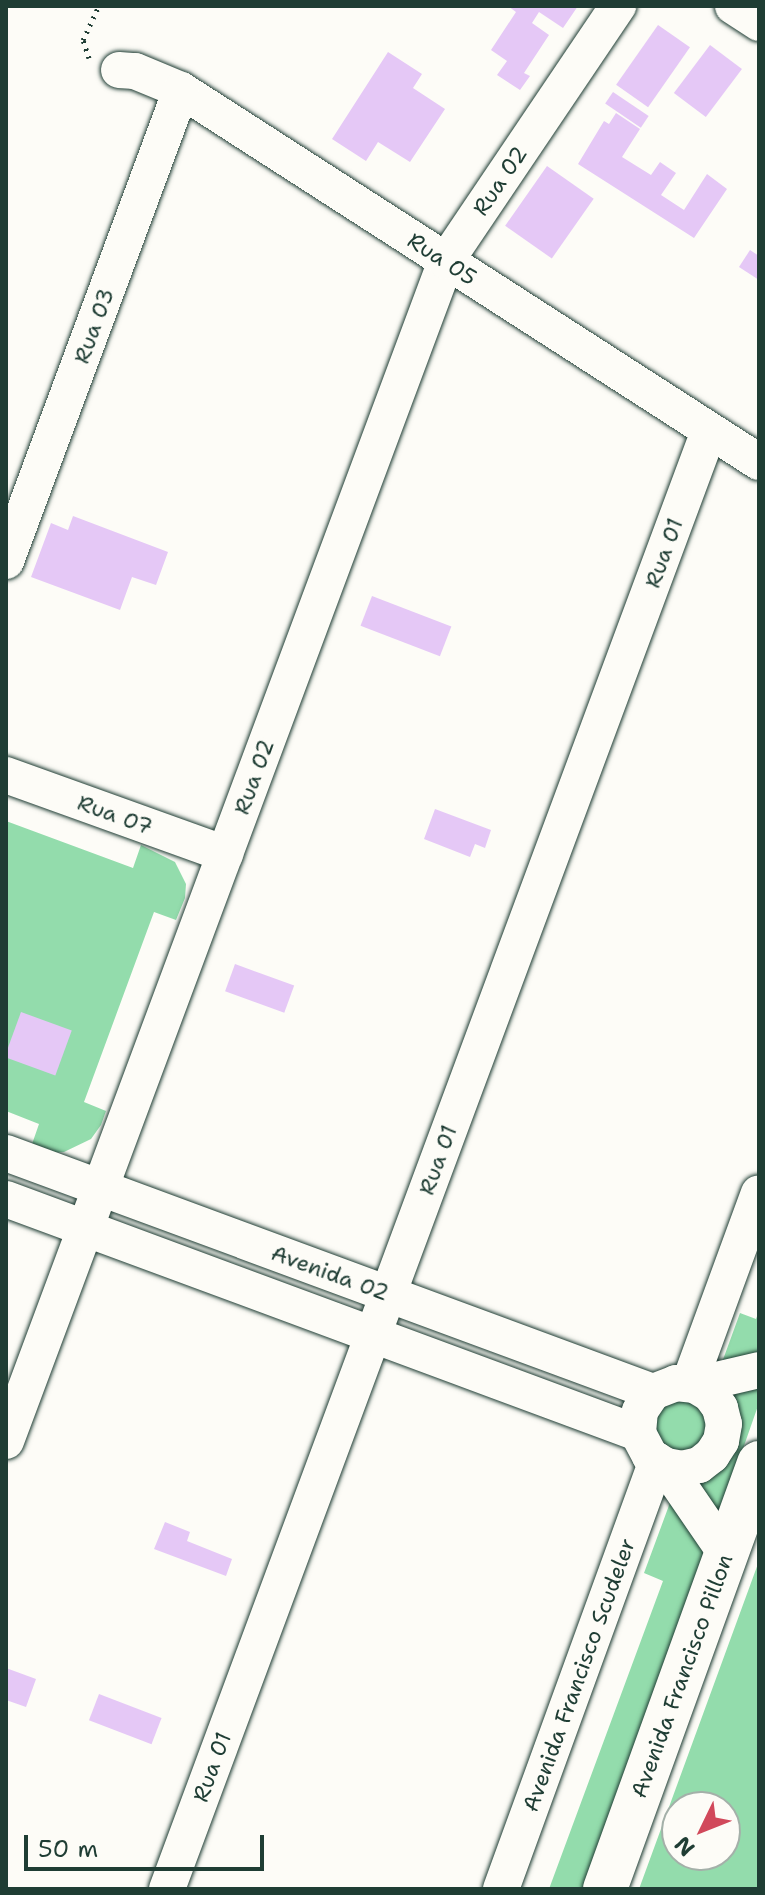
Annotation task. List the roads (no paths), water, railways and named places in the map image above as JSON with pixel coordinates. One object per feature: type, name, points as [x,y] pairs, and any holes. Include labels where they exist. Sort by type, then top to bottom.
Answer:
[{"type":"main road","name":"Avenida Francisco Pillon","points":[[605,1889],[759,1463]]},
{"type":"street","name":"Rua 02","points":[[6,1441],[446,261],[618,6]]},
{"type":"street","points":[[733,6],[759,23]]},
{"type":"street","name":"Rua 05","points":[[119,70],[135,71],[181,90],[759,462]]},
{"type":"street","name":"Rua 03","points":[[6,561],[13,523],[181,90]]},
{"type":"street","name":"Rua 01","points":[[167,1889],[709,431]]},
{"type":"street","name":"Rua 07","points":[[6,775],[225,854]]},
{"type":"street","name":"Avenida 02","points":[[6,1153],[653,1392]]},
{"type":"street","points":[[692,1384],[759,1193]]},
{"type":"street","name":"Avenida 02","points":[[6,1199],[373,1335],[654,1454]]},
{"type":"street","points":[[727,1555],[654,1454],[640,1411],[653,1392],[668,1385],[692,1384],[759,1370]]},
{"type":"street","points":[[654,1454],[682,1469],[699,1465],[712,1455],[721,1441],[724,1424],[720,1408],[710,1394],[692,1384]]},
{"type":"street","name":"Avenida Francisco Scudeler","points":[[501,1889],[654,1454]]}]
